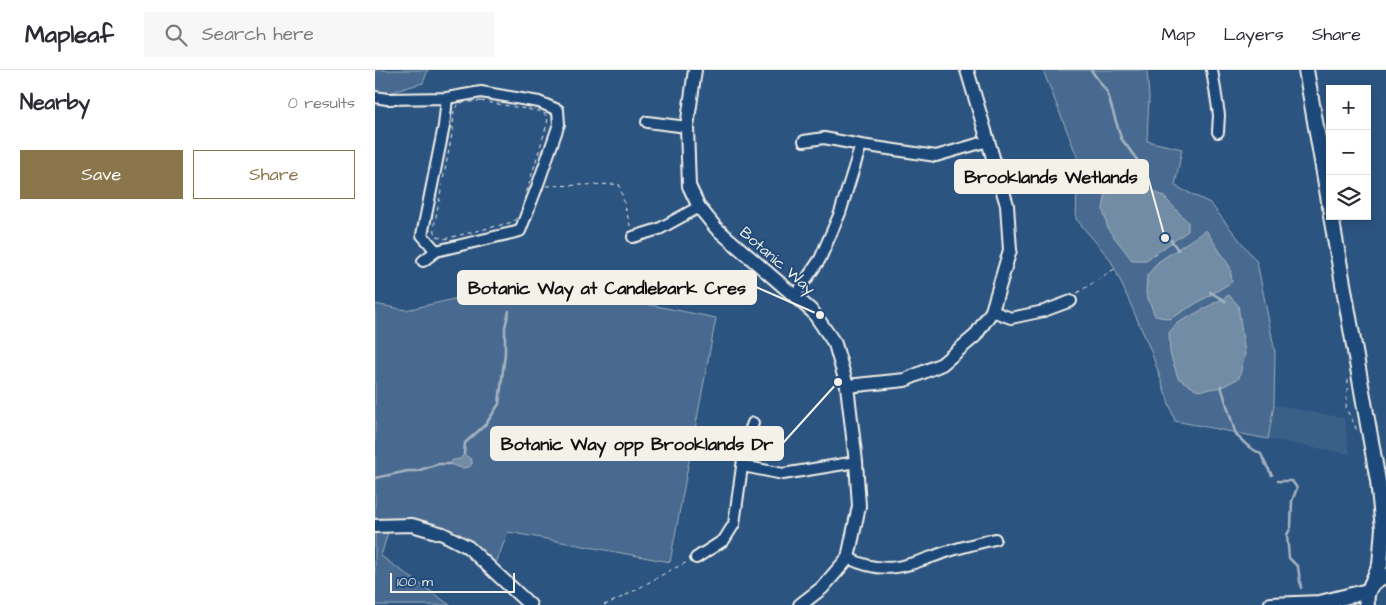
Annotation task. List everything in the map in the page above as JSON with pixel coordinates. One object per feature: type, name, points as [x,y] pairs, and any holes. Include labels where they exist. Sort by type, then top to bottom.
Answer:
[{"type":"main road","points":[[1306,70],[1326,184]]},
{"type":"main road","points":[[1332,220],[1378,481],[1385,531],[1380,564],[1369,588],[1367,605]]},
{"type":"main road","points":[[1271,605],[1326,604],[1369,588],[1379,578],[1386,576]]},
{"type":"street","name":"Botanic Way","points":[[695,70],[687,128],[689,186],[699,207],[716,228],[813,312],[835,344],[847,386],[859,506],[848,558],[822,588],[800,605]]},
{"type":"street","points":[[847,386],[905,380],[942,364],[975,336],[992,311],[1010,250],[1007,205],[967,70]]},
{"type":"street","points":[[1212,70],[1219,115],[1217,132]]},
{"type":"street","points":[[375,97],[387,99],[447,98],[481,92],[539,102],[558,110],[559,124],[520,231],[435,251],[423,261]]},
{"type":"street","points":[[435,251],[422,236],[444,126],[447,98]]},
{"type":"street","points":[[647,122],[687,128]]},
{"type":"street","points":[[804,141],[824,138],[936,156],[988,141]]},
{"type":"street","points":[[795,296],[820,258],[836,222],[861,145]]},
{"type":"street","points":[[633,237],[659,228],[699,207]]},
{"type":"street","points":[[992,311],[1011,318],[1044,311],[1071,301]]},
{"type":"street","points":[[696,558],[724,540],[734,524],[745,445],[753,423]]},
{"type":"street","points":[[743,466],[783,474],[856,462]]},
{"type":"street","points":[[375,526],[412,525],[443,534],[468,547],[530,605]]},
{"type":"street","points":[[848,558],[873,568],[889,568],[904,566],[995,539]]},
{"type":"path","points":[[481,101],[499,104],[543,112],[548,118],[520,214],[513,222],[444,239],[436,236],[434,227],[453,129],[454,110],[459,103],[481,101]]},
{"type":"path","points":[[553,186],[619,184],[633,237]]},
{"type":"path","points":[[1078,291],[1116,268]]},
{"type":"path","points":[[604,605],[620,599],[674,568],[696,558]]},
{"type":"shaded area","points":[[375,70],[428,70],[423,83],[375,97]]},
{"type":"shaded area","points":[[1043,70],[1147,70],[1149,97],[1147,141],[1182,149],[1175,186],[1210,203],[1257,262],[1275,352],[1274,405],[1268,439],[1175,421],[1151,351],[1116,271],[1109,258],[1076,219],[1078,159]]},
{"type":"shaded area","points":[[1115,181],[1136,181],[1164,197],[1188,222],[1188,231],[1146,260],[1132,260],[1108,229],[1103,210],[1106,190]]},
{"type":"shaded area","points":[[1206,230],[1230,267],[1232,282],[1170,319],[1155,316],[1146,293],[1147,276],[1158,262]]},
{"type":"shaded area","points":[[532,281],[716,318],[670,562],[508,532],[495,566],[413,519],[388,519],[388,532],[381,556],[450,605],[375,605],[375,304],[406,310]]},
{"type":"shaded area","points":[[1229,295],[1238,305],[1245,354],[1239,378],[1222,387],[1198,391],[1178,378],[1170,353],[1169,333],[1176,324]]},
{"type":"shaded area","points":[[1274,405],[1344,418],[1350,454],[1268,439]]},
{"type":"shaded area","points":[[464,454],[472,460],[472,464],[469,467],[462,468],[449,464],[453,460],[460,459]]},
{"type":"waterway","points":[[1091,70],[1107,92],[1121,138],[1140,164],[1142,185]]},
{"type":"waterway","points":[[1171,240],[1178,250]]},
{"type":"waterway","points":[[1210,292],[1225,301]]},
{"type":"waterway","points":[[464,454],[465,443],[486,424],[499,404],[505,353],[505,327],[509,311]]},
{"type":"waterway","points":[[1221,386],[1236,435],[1249,447],[1261,454],[1272,475]]},
{"type":"waterway","points":[[375,478],[417,471],[438,464],[449,464]]},
{"type":"waterway","points":[[1278,481],[1292,481],[1297,488],[1292,501],[1291,527],[1287,535],[1289,558],[1298,567],[1301,588]]},
{"type":"place","name":"Brooklands Wetlands","points":[[1165,238]]},
{"type":"place","name":"Botanic Way at Candlebark Cres","points":[[820,315]]},
{"type":"place","name":"Botanic Way opp Brooklands Dr","points":[[838,382]]}]
